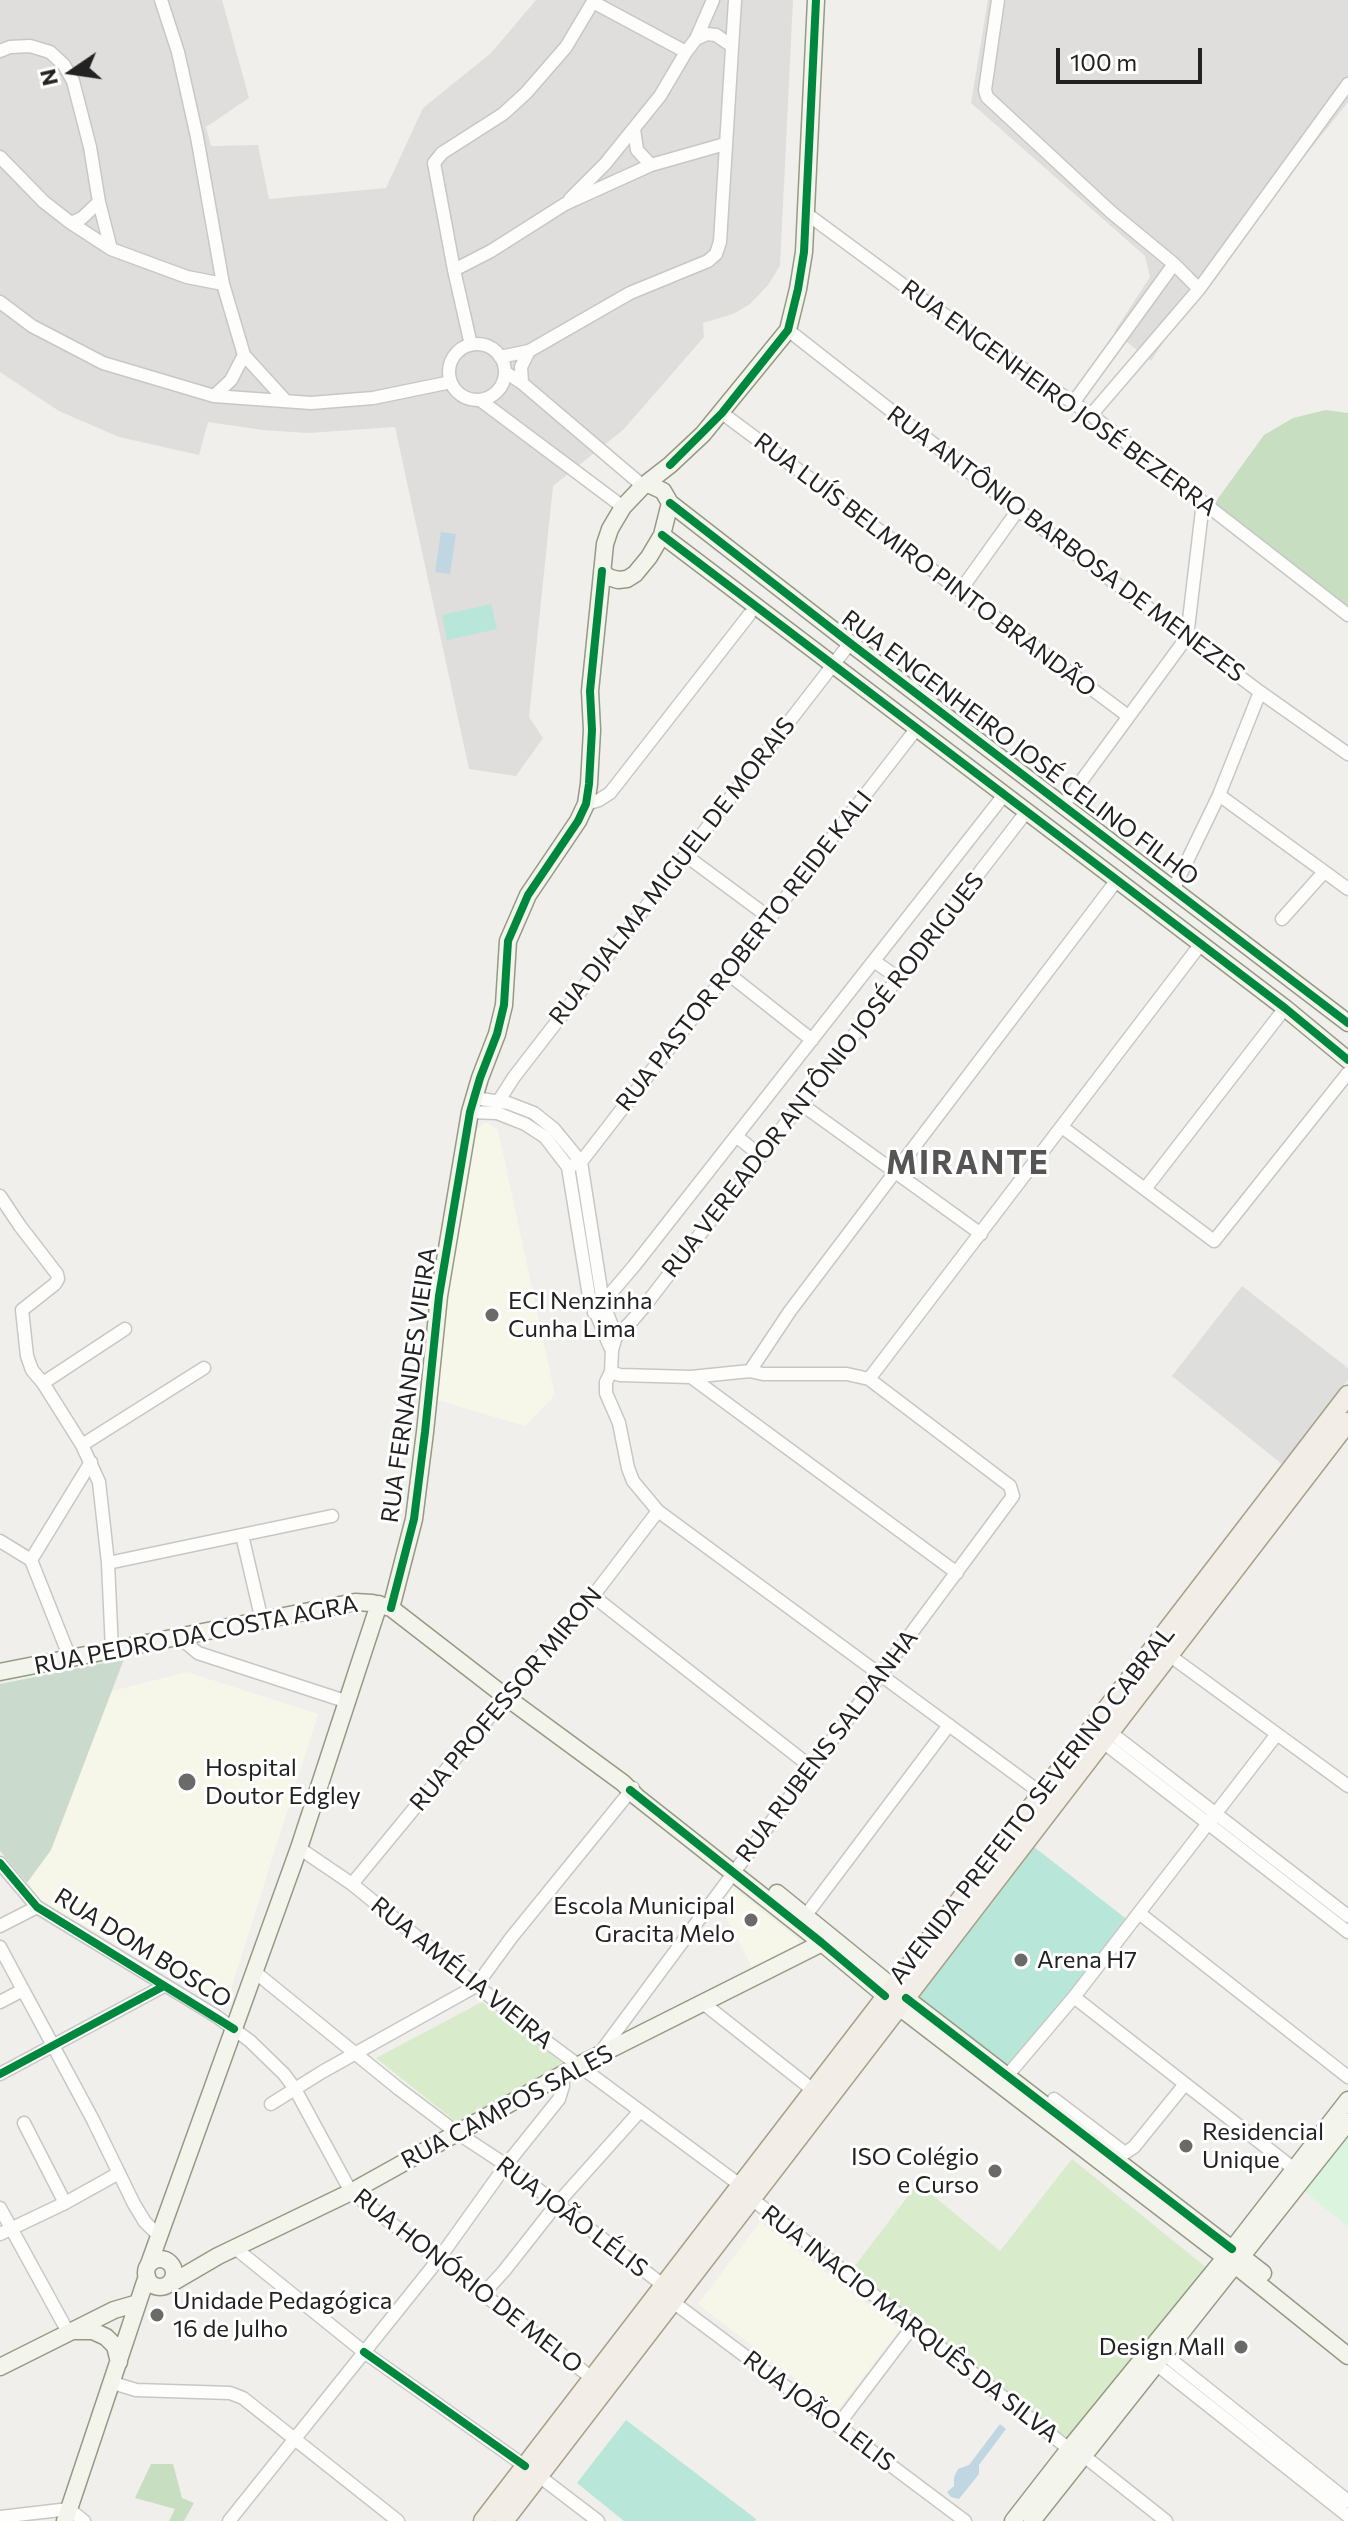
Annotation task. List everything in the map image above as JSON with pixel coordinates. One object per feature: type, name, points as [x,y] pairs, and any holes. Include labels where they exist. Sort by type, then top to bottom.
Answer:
[{"type":"main road","name":"AVENIDA PREFEITO SEVERINO CABRAL","points":[[483,2521],[532,2471],[673,2302],[813,2090],[895,1997],[1041,1793],[1348,1395]]},
{"type":"main road","name":"AVENIDA PREFEITO SEVERINO CABRAL","points":[[504,2521],[592,2378],[663,2285],[746,2192],[895,1997],[1106,1737],[1348,1422]]},
{"type":"street","points":[[161,0],[178,52],[197,137],[223,284],[244,355],[285,400]]},
{"type":"street","points":[[565,204],[605,164],[660,96],[696,39],[713,0]]},
{"type":"street","points":[[500,357],[529,351],[630,293],[713,258],[720,242],[735,0]]},
{"type":"street","points":[[602,571],[608,577],[627,579],[649,557],[662,535],[656,491],[670,465],[722,413],[788,330],[798,289],[807,214],[816,0]]},
{"type":"street","points":[[998,0],[985,90],[987,97],[1199,289]]},
{"type":"street","points":[[471,345],[434,163],[442,153],[503,114],[537,82],[566,47],[593,1],[686,52]]},
{"type":"street","points":[[696,39],[707,34],[716,35],[732,46]]},
{"type":"street","points":[[0,51],[30,46],[50,52],[64,65],[73,81],[111,249]]},
{"type":"street","points":[[1091,415],[1199,289],[1348,84]]},
{"type":"street","points":[[634,129],[637,150],[651,165]]},
{"type":"street","points":[[454,270],[491,251],[565,204],[651,165],[725,144]]},
{"type":"street","points":[[0,157],[18,178],[71,223],[111,249],[187,277],[223,284]]},
{"type":"street","points":[[71,223],[82,218],[99,202]]},
{"type":"street","name":"RUA ENGENHEIRO JOSÉ BEZERRA","points":[[807,214],[933,307],[1091,415],[1348,615]]},
{"type":"street","points":[[1073,403],[1174,264]]},
{"type":"street","points":[[0,302],[32,326],[103,363],[214,396],[311,403],[373,398],[451,382]]},
{"type":"street","name":"RUA ANTÔNIO BARBOSA DE MENEZES","points":[[788,330],[1018,510],[1260,692],[1348,754]]},
{"type":"street","points":[[480,400],[495,394],[505,372],[500,357],[487,347],[471,345],[456,354],[449,371],[451,382],[465,397],[480,400],[623,507]]},
{"type":"street","points":[[522,383],[521,367],[529,351]]},
{"type":"street","points":[[214,396],[231,380],[244,355]]},
{"type":"street","name":"RUA ENGENHEIRO JOSÉ CELINO FILHO","points":[[505,372],[850,643],[1348,1023]]},
{"type":"street","name":"RUA LUÍS BELMIRO PINTO BRANDÃO","points":[[722,413],[1128,716]]},
{"type":"street","name":"RUA FERNANDES VIEIRA","points":[[67,2515],[161,2231],[414,1519],[439,1296],[472,1105],[504,1005],[510,935],[528,895],[586,804],[592,730],[590,691],[605,544],[623,507],[656,491]]},
{"type":"street","points":[[1063,806],[1187,637],[1203,502]]},
{"type":"street","points":[[960,591],[1018,510]]},
{"type":"street","name":"RUA ENGENHEIRO JOSÉ CELINO FILHO","points":[[662,535],[1285,1008],[1348,1060]]},
{"type":"street","points":[[586,804],[610,793],[749,615]]},
{"type":"street","name":"RUA DJALMA MIGUEL DE MORAIS","points":[[498,1102],[850,643]]},
{"type":"street","points":[[1173,890],[1219,795],[1260,692]]},
{"type":"street","name":"RUA PASTOR ROBERTO REIDE KALI","points":[[581,1162],[917,728]]},
{"type":"street","points":[[953,755],[970,734]]},
{"type":"street","name":"RUA VEREADOR ANTÔNIO JOSÉ RODRIGUES","points":[[599,1308],[1004,795]]},
{"type":"street","points":[[1219,795],[1348,889]]},
{"type":"street","name":"RUA VEREADOR ANTÔNIO JOSÉ RODRIGUES","points":[[611,1342],[643,1308],[1027,811]]},
{"type":"street","points":[[685,855],[770,918]]},
{"type":"street","points":[[1282,919],[1324,872]]},
{"type":"street","points":[[750,1371],[790,1311],[1117,880]]},
{"type":"street","points":[[611,1372],[620,1375],[691,1377],[750,1371],[763,1374],[847,1374],[869,1379],[1200,945]]},
{"type":"street","points":[[874,961],[898,978]]},
{"type":"street","points":[[1252,983],[1267,961]]},
{"type":"street","points":[[726,972],[812,1040]]},
{"type":"street","points":[[1145,1189],[1285,1008]]},
{"type":"street","points":[[1062,1127],[1214,1241],[1348,1073]]},
{"type":"street","points":[[472,1105],[508,1103],[534,1113],[554,1129],[568,1167],[589,1296],[599,1308]]},
{"type":"street","points":[[801,1104],[981,1234]]},
{"type":"street","points":[[472,1105],[525,1124],[581,1162],[599,1308],[611,1342],[611,1372],[606,1382],[606,1393],[619,1423],[633,1481],[658,1511],[1041,1793]]},
{"type":"street","points":[[736,1136],[761,1156]]},
{"type":"street","points":[[568,1167],[581,1162]]},
{"type":"street","points":[[0,1196],[57,1274],[55,1284],[22,1310],[28,1363],[82,1445],[101,1492],[112,1650]]},
{"type":"street","points":[[43,1383],[125,1329]]},
{"type":"street","points":[[82,1445],[204,1368]]},
{"type":"street","points":[[691,1377],[957,1573]]},
{"type":"street","name":"RUA RUBENS SALDANHA","points":[[587,2062],[737,1869],[1013,1496],[1010,1486],[869,1379]]},
{"type":"street","points":[[31,1560],[91,1462]]},
{"type":"street","name":"RUA PROFESSOR MIRON","points":[[352,1884],[593,1596],[658,1511]]},
{"type":"street","points":[[108,1563],[332,1516]]},
{"type":"street","points":[[242,1535],[262,1621]]},
{"type":"street","points":[[0,1541],[31,1560],[70,1658]]},
{"type":"street","points":[[593,1596],[811,1767]]},
{"type":"street","name":"RUA PEDRO DA COSTA AGRA","points":[[0,1672],[355,1602],[385,1606]]},
{"type":"street","points":[[385,1606],[737,1869],[806,1915],[895,1997],[1007,2076],[1233,2257],[1348,2356]]},
{"type":"street","points":[[179,1637],[198,1653],[348,1702]]},
{"type":"street","points":[[1169,1655],[1348,1786]]},
{"type":"street","points":[[806,1915],[949,1725]]},
{"type":"street","points":[[1007,2076],[1074,1997],[1277,1734]]},
{"type":"street","points":[[1106,1737],[1348,1916]]},
{"type":"street","points":[[271,2104],[476,1986],[629,1787]]},
{"type":"street","points":[[1212,1818],[1348,1932]]},
{"type":"street","name":"RUA AMÉLIA VIEIRA","points":[[299,1848],[352,1884],[476,1986],[587,2062],[640,2111],[746,2192]]},
{"type":"street","name":"RUA DOM BOSCO","points":[[0,1863],[37,1907],[234,2029]]},
{"type":"street","points":[[737,1869],[822,1943],[1348,2342]]},
{"type":"street","points":[[0,1926],[37,1907]]},
{"type":"street","points":[[1139,1913],[1348,2077]]},
{"type":"street","name":"RUA CAMPOS SALES","points":[[169,2275],[193,2272],[235,2248],[351,2192],[562,2075],[822,1943]]},
{"type":"street","points":[[0,1947],[141,2216],[161,2231]]},
{"type":"street","name":"RUA JOÃO LÉLIS","points":[[255,1972],[456,2132],[506,2165],[663,2285]]},
{"type":"street","points":[[0,2074],[164,1986]]},
{"type":"street","points":[[0,2002],[23,1990]]},
{"type":"street","points":[[1074,1997],[1182,2088],[1294,2169]]},
{"type":"street","points":[[703,2003],[813,2090]]},
{"type":"street","name":"RUA HONÓRIO DE MELO","points":[[234,2029],[266,2057],[295,2089],[351,2192],[592,2378]]},
{"type":"street","points":[[229,2521],[438,2260],[506,2165],[559,2099],[562,2075]]},
{"type":"street","points":[[1054,2099],[1125,2153],[1182,2088]]},
{"type":"street","points":[[1013,2521],[1160,2359],[1294,2169],[1348,2100]]},
{"type":"street","points":[[483,2294],[556,2205],[640,2111]]},
{"type":"street","points":[[1032,2521],[1076,2453],[1233,2257],[1348,2122]]},
{"type":"street","points":[[24,2123],[65,2203]]},
{"type":"street","points":[[5,2231],[119,2173]]},
{"type":"street","name":"RUA INACIO MARQUÊS DA SILVA","points":[[746,2192],[913,2326],[1166,2521]]},
{"type":"street","points":[[0,2208],[5,2231],[68,2332]]},
{"type":"street","name":"RUA FERNANDES VIEIRA","points":[[161,2231],[169,2275]]},
{"type":"street","points":[[235,2248],[364,2352],[598,2521]]},
{"type":"street","points":[[155,2259],[169,2275],[151,2284],[148,2270],[155,2259]]},
{"type":"street","points":[[0,2367],[114,2310],[138,2302],[169,2275]]},
{"type":"street","name":"RUA JOÃO LELIS","points":[[673,2302],[965,2521]]},
{"type":"street","points":[[838,2425],[913,2326]]},
{"type":"street","points":[[68,2332],[100,2333],[115,2346],[119,2362]]},
{"type":"street","points":[[1160,2359],[1302,2472],[1348,2516]]},
{"type":"street","points":[[113,2383],[136,2390],[230,2393],[253,2406],[398,2521]]},
{"type":"street","points":[[1302,2472],[1348,2501]]},
{"type":"street","points":[[0,2517],[67,2515],[84,2521]]},
{"type":"shaded area","points":[[0,0],[222,0],[249,98],[206,127],[211,146],[258,145],[269,199],[386,188],[423,108],[491,53],[536,0],[793,0],[780,266],[750,304],[733,314],[703,323],[704,337],[623,430],[553,486],[529,717],[543,738],[516,776],[469,769],[395,427],[308,433],[208,422],[199,455],[119,437],[59,411],[0,372]]},
{"type":"shaded area","points":[[988,0],[1348,0],[1348,102],[1199,289],[1151,361],[1114,332],[1150,277],[1145,256],[971,103]]},
{"type":"shaded area","name":"ECI Nenzinha Cunha Lima","points":[[486,1122],[498,1130],[555,1395],[525,1426],[437,1400],[454,1235],[474,1132]]},
{"type":"shaded area","points":[[1242,1286],[1348,1368],[1348,1380],[1283,1465],[1172,1376]]},
{"type":"shaded area","name":"Hospital Doutor Edgley","points":[[187,1672],[318,1714],[225,2008],[42,1901],[27,1883],[51,1850],[112,1691]]},
{"type":"shaded area","name":"Escola Municipal Gracita Melo","points":[[732,1887],[798,1939],[798,1944],[752,1967],[719,1903]]},
{"type":"shaded area","points":[[760,2222],[900,2329],[837,2411],[698,2304]]},
{"type":"green space","points":[[1326,410],[1348,413],[1348,606],[1214,504],[1264,435],[1293,418]]},
{"type":"green space","points":[[491,604],[497,629],[447,640],[442,615]]},
{"type":"green space","points":[[124,1659],[51,1850],[27,1883],[0,1851],[0,1684]]},
{"type":"green space","name":"Arena H7","points":[[1034,1847],[1129,1921],[1006,2073],[913,1999]]},
{"type":"green space","points":[[482,2002],[569,2068],[460,2125],[376,2058]]},
{"type":"green space","points":[[1348,2136],[1348,2227],[1304,2191]]},
{"type":"green space","points":[[1072,2159],[1207,2268],[1070,2440],[851,2271],[918,2183],[1000,2251]]},
{"type":"green space","points":[[626,2420],[755,2521],[624,2521],[577,2483]]},
{"type":"green space","points":[[151,2464],[173,2464],[182,2498],[194,2503],[184,2521],[169,2521],[175,2509],[135,2498]]},
{"type":"water","points":[[441,532],[456,534],[450,574],[435,572]]},
{"type":"water","points":[[1000,2424],[1006,2429],[979,2465],[979,2474],[959,2499],[951,2497],[947,2492],[954,2486],[958,2469],[969,2465]]},
{"type":"cycle path","points":[[670,465],[722,413],[788,330],[804,252],[816,0]]},
{"type":"cycle path","points":[[670,503],[1348,1023]]},
{"type":"cycle path","points":[[662,535],[1285,1008],[1348,1060]]},
{"type":"cycle path","points":[[391,1608],[414,1519],[439,1296],[470,1112],[504,1005],[508,941],[528,895],[586,804],[592,730],[590,691],[602,571]]},
{"type":"cycle path","points":[[630,1790],[885,1996]]},
{"type":"cycle path","points":[[0,1863],[37,1907],[234,2029]]},
{"type":"cycle path","points":[[0,2074],[164,1986]]},
{"type":"cycle path","points":[[906,1998],[1232,2249]]},
{"type":"cycle path","points":[[364,2352],[525,2466]]},
{"type":"place","name":"ECI Nenzinha Cunha Lima","points":[[492,1315]]},
{"type":"place","name":"Hospital Doutor Edgley","points":[[187,1782]]},
{"type":"place","name":"Escola Municipal Gracita Melo","points":[[751,1920]]},
{"type":"place","name":"Arena H7","points":[[1021,1960]]},
{"type":"place","name":"Residencial Unique","points":[[1186,2146]]},
{"type":"place","name":"ISO Colégio e Curso","points":[[995,2171]]},
{"type":"place","name":"Unidade Pedagógica 16 de Julho","points":[[157,2315]]},
{"type":"place","name":"Design Mall","points":[[1241,2347]]},
{"type":"district","name":"MIRANTE","points":[[968,1163]]}]
